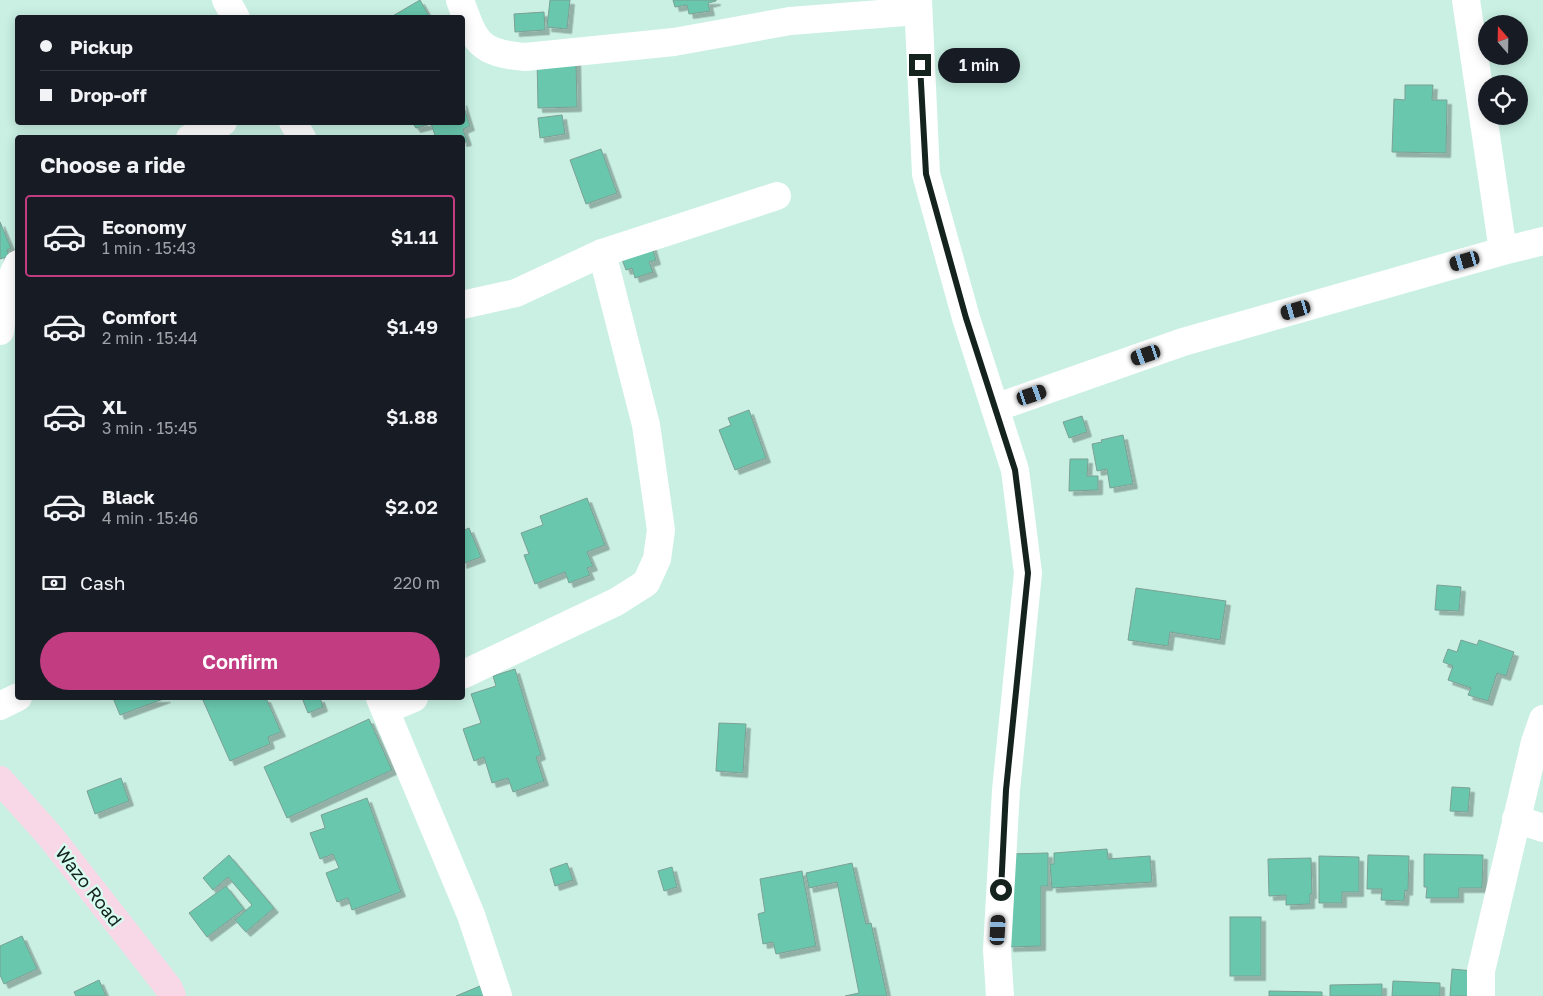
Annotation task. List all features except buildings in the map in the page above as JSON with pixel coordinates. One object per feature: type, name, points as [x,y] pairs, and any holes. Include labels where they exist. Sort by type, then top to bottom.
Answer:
[{"type":"main road","name":"Wazo Road","points":[[0,780],[50,836],[168,987],[172,996]]},
{"type":"street","points":[[226,0],[234,15]]},
{"type":"street","points":[[460,0],[471,31],[483,47],[502,55],[525,57],[674,42],[790,21],[918,5],[926,174],[966,318],[1015,470],[1028,573],[1006,790],[997,950],[1000,996]]},
{"type":"street","points":[[1466,0],[1503,251]]},
{"type":"street","points":[[196,135],[217,125]]},
{"type":"street","points":[[465,305],[516,294],[602,253],[777,196]]},
{"type":"street","points":[[995,408],[1183,342],[1543,241]]},
{"type":"street","points":[[465,674],[616,602],[646,583],[657,559],[661,530],[646,425],[602,253]]},
{"type":"street","points":[[0,331],[1,315],[9,280],[15,269]]},
{"type":"street","points":[[0,706],[15,698]]},
{"type":"street","points":[[404,700],[383,704],[471,915],[498,996]]},
{"type":"street","points":[[1481,996],[1481,972],[1534,742],[1543,719]]},
{"type":"street","points":[[1516,819],[1543,828]]},
{"type":"route","points":[[920,65],[926,174],[966,318],[1015,470],[1028,573],[1006,790],[1001,890]]}]
